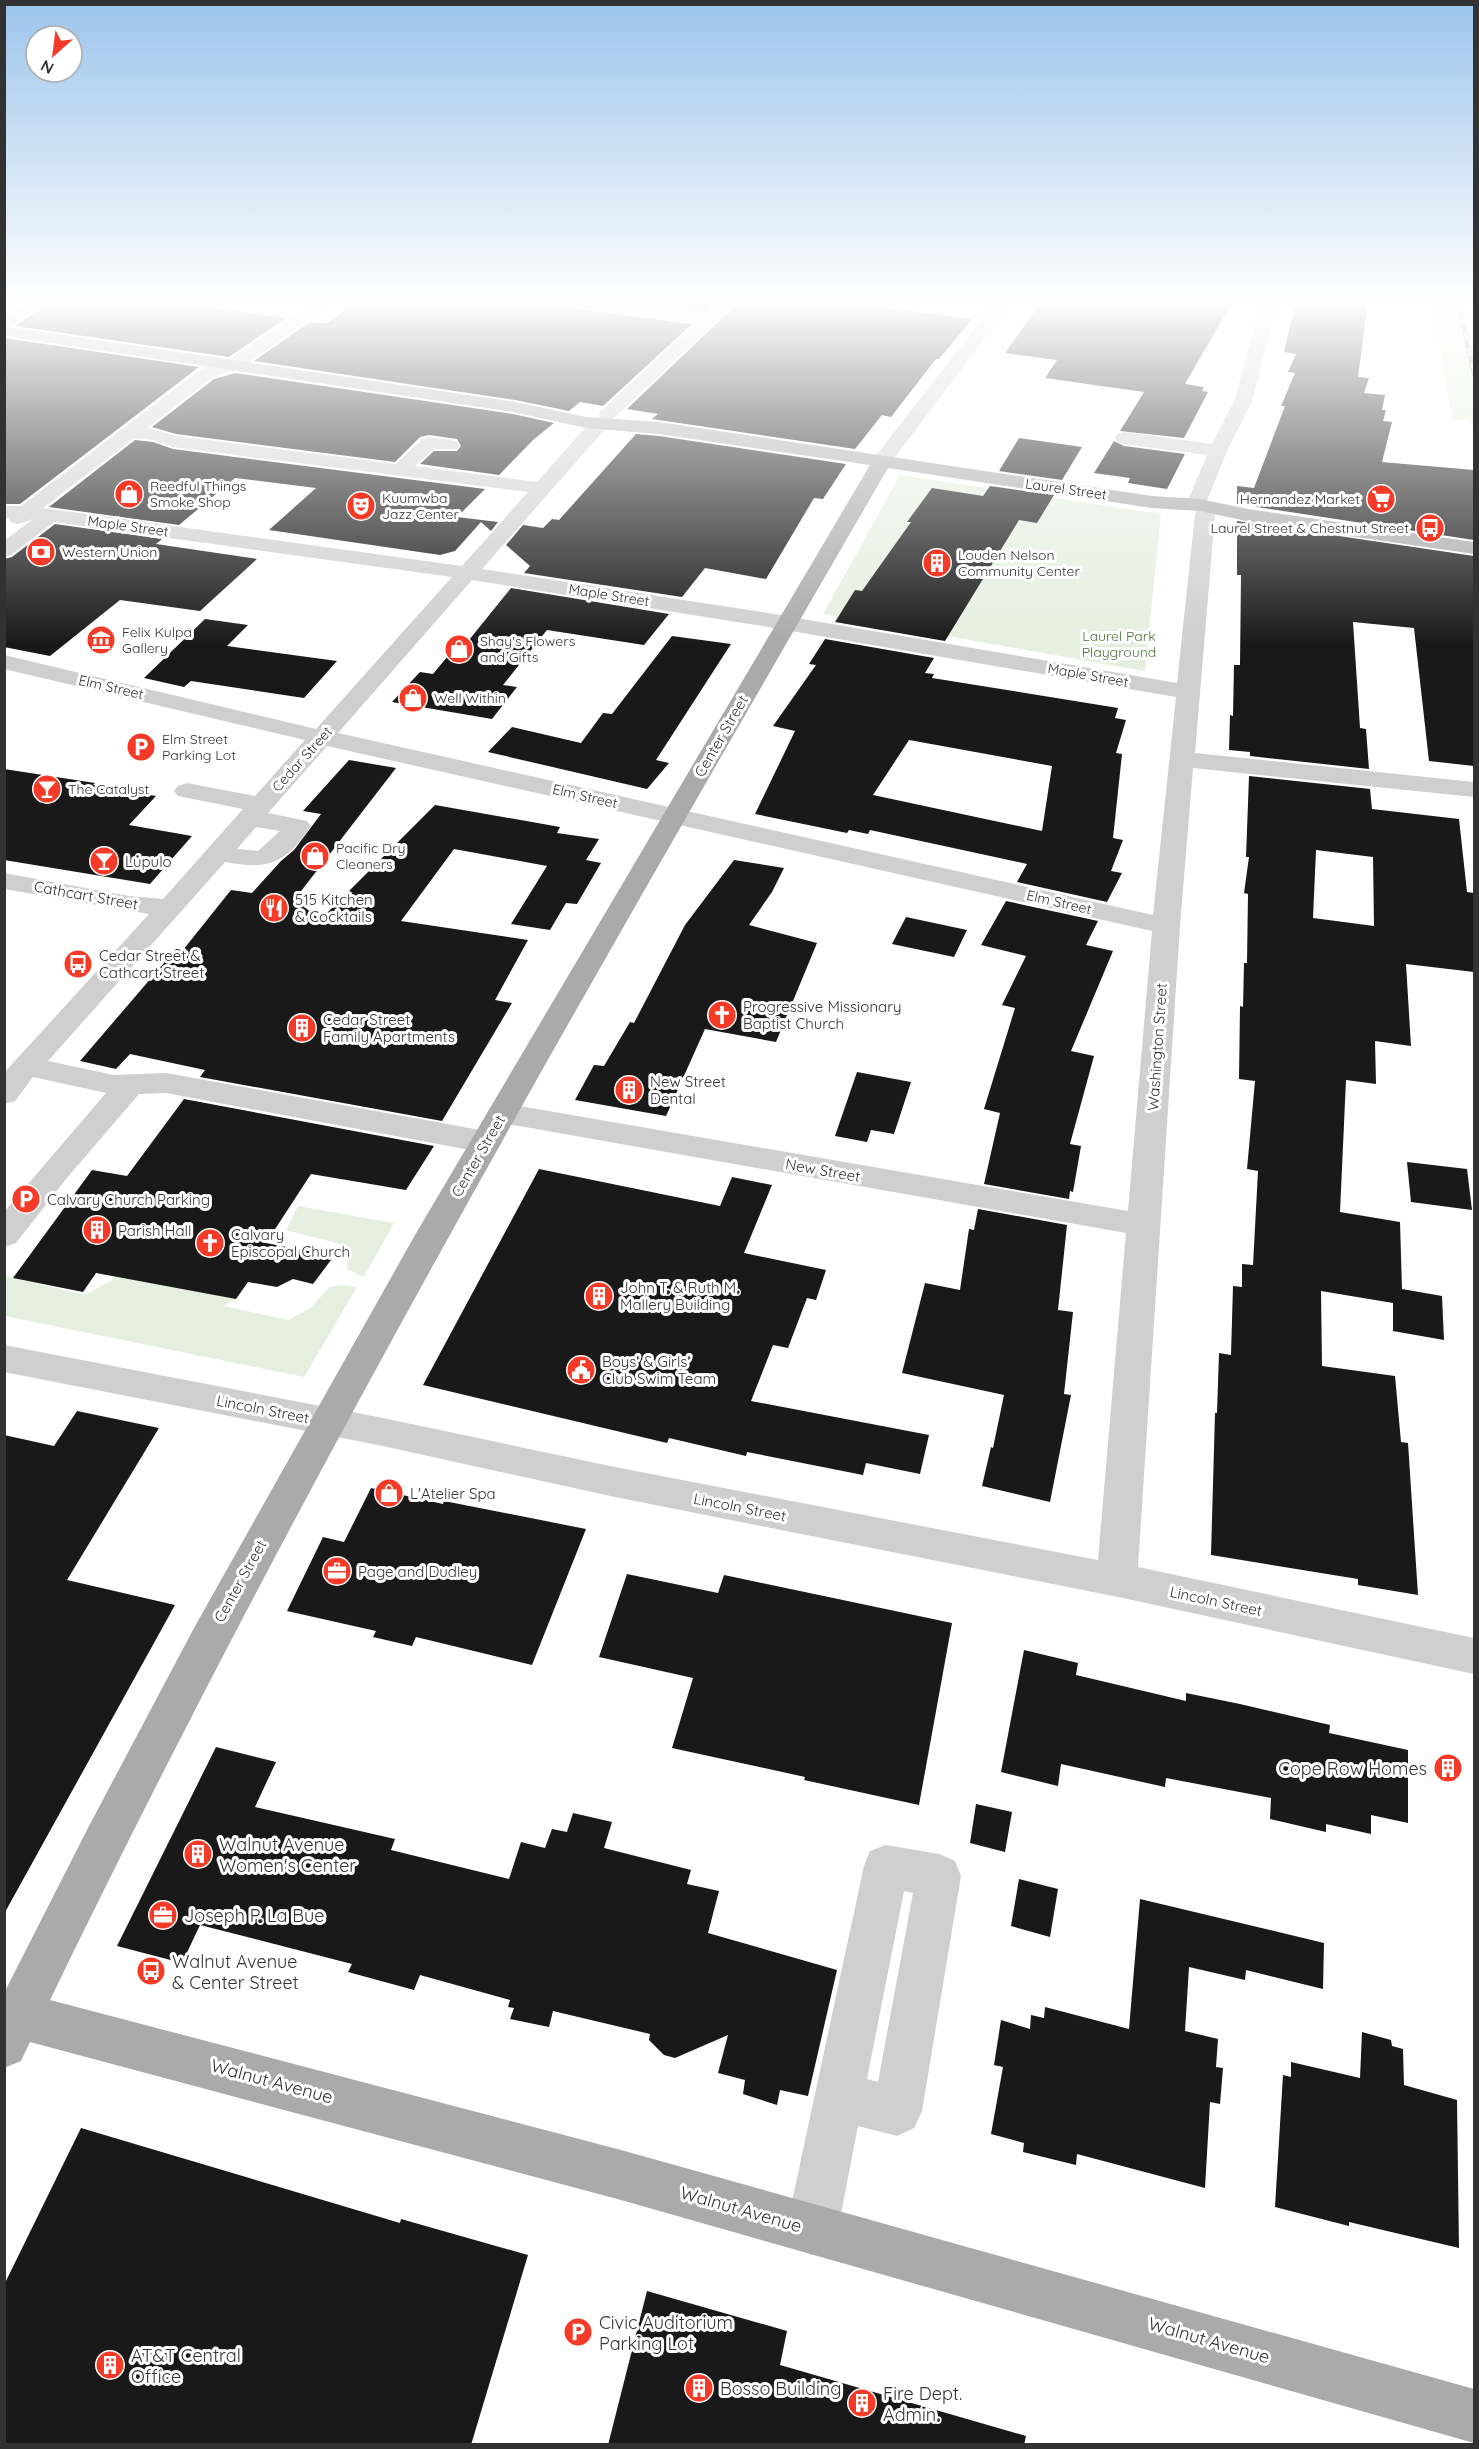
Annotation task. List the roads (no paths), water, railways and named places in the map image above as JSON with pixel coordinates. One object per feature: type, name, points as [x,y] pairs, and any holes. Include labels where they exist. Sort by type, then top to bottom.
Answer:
[{"type":"main road","name":"Laurel Street","points":[[555,415],[603,419],[628,428],[659,428],[1152,502],[1171,508],[1201,509],[1228,517],[1246,515],[1474,548]]},
{"type":"main road","name":"Center Street","points":[[9,2023],[184,1683],[326,1421],[502,1113],[882,461]]},
{"type":"main road","name":"Walnut Avenue","points":[[9,2023],[609,2172],[1474,2416]]},
{"type":"street","points":[[4,528],[154,415]]},
{"type":"street","points":[[4,551],[182,415]]},
{"type":"street","name":"Cedar Street","points":[[4,1094],[26,1066],[98,989],[540,488],[607,415]]},
{"type":"street","name":"Center Street","points":[[882,461],[917,415]]},
{"type":"street","name":"Washington Street","points":[[1118,1580],[1118,1547],[1166,926],[1189,692],[1201,509],[1218,451],[1236,415]]},
{"type":"street","points":[[132,432],[156,435],[173,441],[540,488]]},
{"type":"street","points":[[1124,438],[1218,451]]},
{"type":"street","points":[[399,471],[429,443],[450,445]]},
{"type":"street","points":[[345,464],[360,450]]},
{"type":"street","name":"Maple Street","points":[[4,512],[51,515],[465,573],[787,624],[1189,692]]},
{"type":"street","points":[[169,550],[183,533]]},
{"type":"street","name":"Elm Street","points":[[4,662],[250,727],[321,737],[1166,926]]},
{"type":"street","points":[[1181,759],[1474,790]]},
{"type":"street","points":[[187,791],[298,826],[275,853],[261,861],[218,853]]},
{"type":"street","name":"Cathcart Street","points":[[4,881],[129,904],[168,908]]},
{"type":"street","points":[[26,1066],[114,1085],[166,1083],[486,1142]]},
{"type":"street","points":[[4,1235],[55,1171],[130,1084]]},
{"type":"street","name":"New Street","points":[[502,1113],[1144,1225]]},
{"type":"street","name":"Lincoln Street","points":[[4,1358],[326,1421],[615,1482],[1118,1580],[1474,1656]]},
{"type":"street","points":[[812,2229],[839,2097]]},
{"type":"place","name":"Reedful Things Smoke Shop","points":[[129,494]]},
{"type":"place","name":"Hernandez Market","points":[[1381,499]]},
{"type":"place","name":"Kuumwba Jazz Center","points":[[361,506]]},
{"type":"place","name":"Laurel Street & Chestnut Street","points":[[1430,528]]},
{"type":"place","name":"Western Union","points":[[41,552]]},
{"type":"place","name":"Louden Nelson Community Center","points":[[937,563]]},
{"type":"place","name":"Felix Kulpa Gallery","points":[[101,640]]},
{"type":"place","name":"Shay's Flowers and Gifts","points":[[459,649]]},
{"type":"place","name":"Well Within","points":[[413,698]]},
{"type":"place","name":"Elm Street Parking Lot","points":[[141,747]]},
{"type":"place","name":"The Catalyst","points":[[47,789]]},
{"type":"place","name":"Pacific Dry Cleaners","points":[[315,856]]},
{"type":"place","name":"Lúpulo","points":[[104,861]]},
{"type":"place","name":"515 Kitchen & Cocktails","points":[[274,908]]},
{"type":"place","name":"Cedar Street & Cathcart Street","points":[[78,964]]},
{"type":"place","name":"Progressive Missionary Baptist Church","points":[[722,1015]]},
{"type":"place","name":"Cedar Street Family Apartments","points":[[302,1028]]},
{"type":"place","name":"New Street Dental","points":[[629,1090]]},
{"type":"place","name":"Calvary Church Parking","points":[[26,1199]]},
{"type":"place","name":"Parish Hall","points":[[97,1230]]},
{"type":"place","name":"Calvary Episcopal Church","points":[[210,1243]]},
{"type":"place","name":"John T. & Ruth M. Mallery Building","points":[[599,1296]]},
{"type":"place","name":"Boys' & Girls' Club Swim Team","points":[[581,1370]]},
{"type":"place","name":"L'Atelier Spa","points":[[389,1493]]},
{"type":"place","name":"Page and Dudley","points":[[337,1571]]},
{"type":"place","name":"Cope Row Homes","points":[[1448,1768]]},
{"type":"place","name":"Walnut Avenue Women's Center","points":[[198,1854]]},
{"type":"place","name":"Joseph P. La Bue","points":[[163,1915]]},
{"type":"place","name":"Walnut Avenue & Center Street","points":[[151,1971]]},
{"type":"place","name":"Civic Auditorium Parking Lot","points":[[578,2332]]},
{"type":"place","name":"AT&T Central Office","points":[[110,2365]]},
{"type":"place","name":"Bosso Building","points":[[699,2388]]},
{"type":"place","name":"Fire Dept. Admin.","points":[[862,2403]]},
{"type":"park label","name":"Laurel Park Playground","points":[[1119,644]]}]
